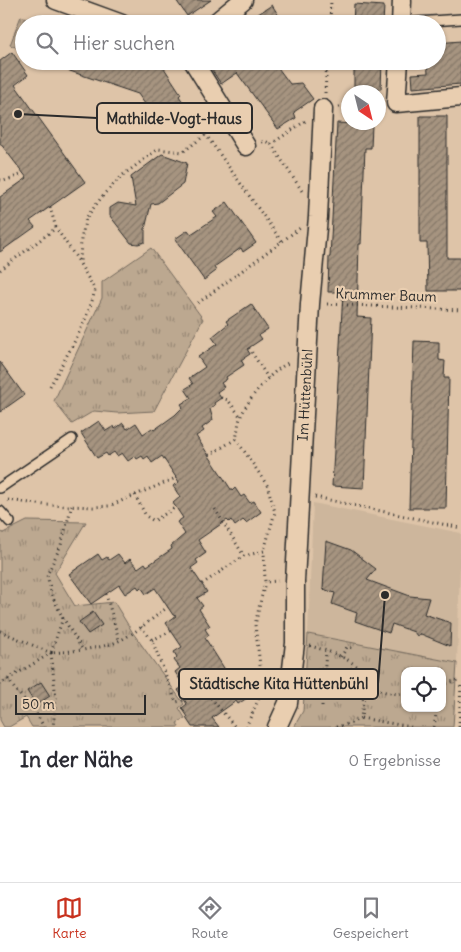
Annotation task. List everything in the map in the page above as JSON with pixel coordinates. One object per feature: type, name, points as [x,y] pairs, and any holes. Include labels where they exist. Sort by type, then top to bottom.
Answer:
[{"type":"street","points":[[56,0],[97,15]]},
{"type":"street","points":[[225,15],[243,0]]},
{"type":"street","points":[[401,15],[402,0]]},
{"type":"street","points":[[198,70],[246,146]]},
{"type":"street","points":[[398,70],[396,103],[461,97]]},
{"type":"street","name":"Im Hüttenbühl","points":[[277,727],[288,703],[295,644],[296,581],[307,360],[318,217],[323,109]]},
{"type":"lane","points":[[446,20],[461,19]]},
{"type":"lane","points":[[0,488],[72,439]]},
{"type":"lane","points":[[0,511],[10,522]]},
{"type":"path","points":[[330,15],[331,0]]},
{"type":"path","points":[[270,144],[323,109],[326,70]]},
{"type":"path","points":[[222,109],[199,125],[282,242]]},
{"type":"path","points":[[80,264],[81,239],[86,218],[105,193],[123,175],[158,149],[183,152],[207,134]]},
{"type":"path","points":[[246,146],[265,141],[270,144],[302,192]]},
{"type":"path","points":[[0,180],[4,181],[23,174]]},
{"type":"path","points":[[50,207],[56,228],[95,290],[74,342],[50,386]]},
{"type":"path","points":[[198,303],[300,227]]},
{"type":"path","points":[[0,270],[56,228]]},
{"type":"path","name":"Krummer Baum","points":[[310,304],[461,310]]},
{"type":"path","points":[[249,348],[268,378]]},
{"type":"path","points":[[246,727],[263,689],[255,625],[266,582],[264,551],[275,512],[267,485],[236,438],[240,416],[268,378],[288,362],[307,360]]},
{"type":"path","points":[[221,398],[228,400],[240,416]]},
{"type":"path","points":[[209,455],[236,438]]},
{"type":"path","points":[[0,499],[45,505],[109,506],[176,478]]},
{"type":"path","points":[[301,494],[461,528]]},
{"type":"path","points":[[135,496],[146,516],[154,522],[176,508]]},
{"type":"path","points":[[72,505],[60,545],[46,575],[52,596],[83,650]]},
{"type":"path","points":[[215,509],[244,556]]},
{"type":"path","points":[[202,584],[244,556],[264,551]]},
{"type":"path","points":[[266,582],[296,581]]},
{"type":"path","points":[[106,594],[119,640]]},
{"type":"path","points":[[0,684],[51,653],[83,650],[111,644],[168,607]]},
{"type":"path","points":[[53,727],[56,699],[51,653],[63,618]]},
{"type":"path","points":[[141,626],[152,640],[176,702],[185,700]]},
{"type":"path","points":[[0,631],[51,653]]},
{"type":"path","points":[[152,640],[172,631]]},
{"type":"path","points":[[295,644],[341,656],[356,665],[370,684],[391,694],[401,694]]},
{"type":"path","points":[[341,656],[347,647],[355,648]]},
{"type":"path","points":[[322,706],[326,651]]},
{"type":"path","points":[[324,672],[364,693]]},
{"type":"path","points":[[367,679],[374,672]]},
{"type":"path","points":[[8,679],[16,691],[33,708],[44,727]]},
{"type":"path","points":[[446,684],[461,679]]},
{"type":"path","points":[[361,718],[364,693],[370,684]]},
{"type":"path","points":[[459,727],[461,684]]},
{"type":"path","points":[[211,698],[235,727]]},
{"type":"path","points":[[434,727],[436,712]]},
{"type":"path","points":[[336,727],[361,718],[411,727]]},
{"type":"shaded area","points":[[313,503],[461,533],[457,663],[308,634]]},
{"type":"green space","points":[[15,32],[15,47],[10,45]]},
{"type":"green space","points":[[151,248],[203,319],[154,411],[117,413],[94,411],[72,424],[54,401],[102,298],[102,282]]},
{"type":"green space","points":[[27,521],[86,522],[55,573],[75,606],[114,602],[133,633],[184,704],[179,708],[185,718],[177,723],[179,727],[32,727],[26,717],[9,727],[4,727],[0,720],[0,531],[3,533]]},
{"type":"green space","points":[[308,634],[457,663],[453,727],[294,727],[303,711]]},
{"type":"building","points":[[176,0],[211,0],[188,15],[186,15]]},
{"type":"building","points":[[354,4],[384,6],[384,15],[353,15]]},
{"type":"building","points":[[272,5],[278,15],[257,15]]},
{"type":"building","points":[[461,41],[461,84],[413,88],[412,74],[428,73],[428,70],[446,70],[446,42]]},
{"type":"building","points":[[12,52],[15,56],[15,70],[25,70],[28,75],[15,85],[85,182],[30,221],[35,227],[0,252],[0,197],[27,178],[0,143],[0,61]]},
{"type":"building","points":[[67,70],[165,70],[181,94],[179,96],[183,102],[157,121],[138,94]]},
{"type":"building","points":[[212,70],[280,70],[290,84],[301,83],[313,99],[294,112],[296,118],[278,129],[237,73],[221,84]]},
{"type":"building","points":[[354,70],[382,70],[381,85],[354,85]]},
{"type":"building","points":[[420,116],[447,116],[447,258],[461,258],[461,291],[428,291],[427,243],[420,243]]},
{"type":"building","points":[[337,123],[341,123],[341,130],[372,130],[371,148],[365,148],[357,317],[371,318],[364,488],[332,486],[343,292],[328,292]]},
{"type":"building","points":[[162,154],[187,163],[183,184],[158,203],[151,204],[145,229],[145,242],[131,243],[110,216],[110,208],[118,203],[136,206],[131,177]]},
{"type":"building","points":[[227,202],[256,243],[243,252],[241,248],[214,267],[216,271],[204,280],[175,239],[188,230],[191,234],[217,217],[213,212]]},
{"type":"building","points":[[251,304],[268,329],[259,335],[262,339],[247,349],[250,354],[241,360],[244,365],[226,377],[227,379],[221,383],[224,387],[217,392],[221,398],[210,409],[213,420],[202,428],[204,431],[196,436],[232,491],[235,488],[241,497],[244,495],[250,503],[254,501],[261,512],[246,523],[243,520],[235,526],[231,520],[229,522],[227,520],[198,540],[206,553],[196,560],[198,563],[191,568],[207,592],[197,598],[203,606],[199,609],[210,626],[205,629],[209,635],[205,638],[229,676],[237,670],[253,694],[238,704],[236,701],[212,718],[219,727],[192,727],[182,708],[187,704],[178,690],[184,686],[175,672],[180,668],[174,660],[177,657],[174,652],[182,647],[166,623],[176,616],[173,615],[155,588],[146,594],[141,587],[139,589],[137,586],[125,594],[119,585],[91,604],[69,574],[98,554],[102,560],[107,557],[109,560],[118,554],[125,563],[130,559],[138,568],[145,563],[147,566],[172,549],[171,546],[185,534],[177,522],[183,518],[173,503],[180,497],[173,486],[179,482],[162,456],[152,463],[148,456],[144,459],[142,456],[137,459],[135,456],[128,461],[122,453],[117,456],[114,452],[108,456],[106,453],[97,458],[81,433],[99,421],[106,431],[114,426],[115,429],[123,423],[127,429],[136,423],[143,434],[152,428],[154,430],[175,415],[183,407],[181,404],[191,398],[185,389],[193,384],[189,378],[205,367],[198,357],[217,344],[212,337],[228,324],[226,321]]},
{"type":"building","points":[[414,341],[439,342],[439,360],[445,361],[444,378],[449,378],[446,508],[409,508]]},
{"type":"building","points":[[0,362],[24,395],[0,412]]},
{"type":"building","points":[[326,541],[351,550],[376,569],[367,580],[410,596],[429,598],[424,614],[451,623],[450,646],[421,634],[417,636],[414,632],[392,624],[389,633],[355,621],[357,613],[332,604],[335,593],[323,589]]},
{"type":"building","points":[[93,612],[102,625],[88,634],[79,622]]},
{"type":"building","points":[[41,682],[50,696],[36,705],[27,691]]},
{"type":"place","name":"Mathilde-Vogt-Haus","points":[[18,114]]},
{"type":"place","name":"Städtische Kita Hüttenbühl","points":[[385,595]]}]
